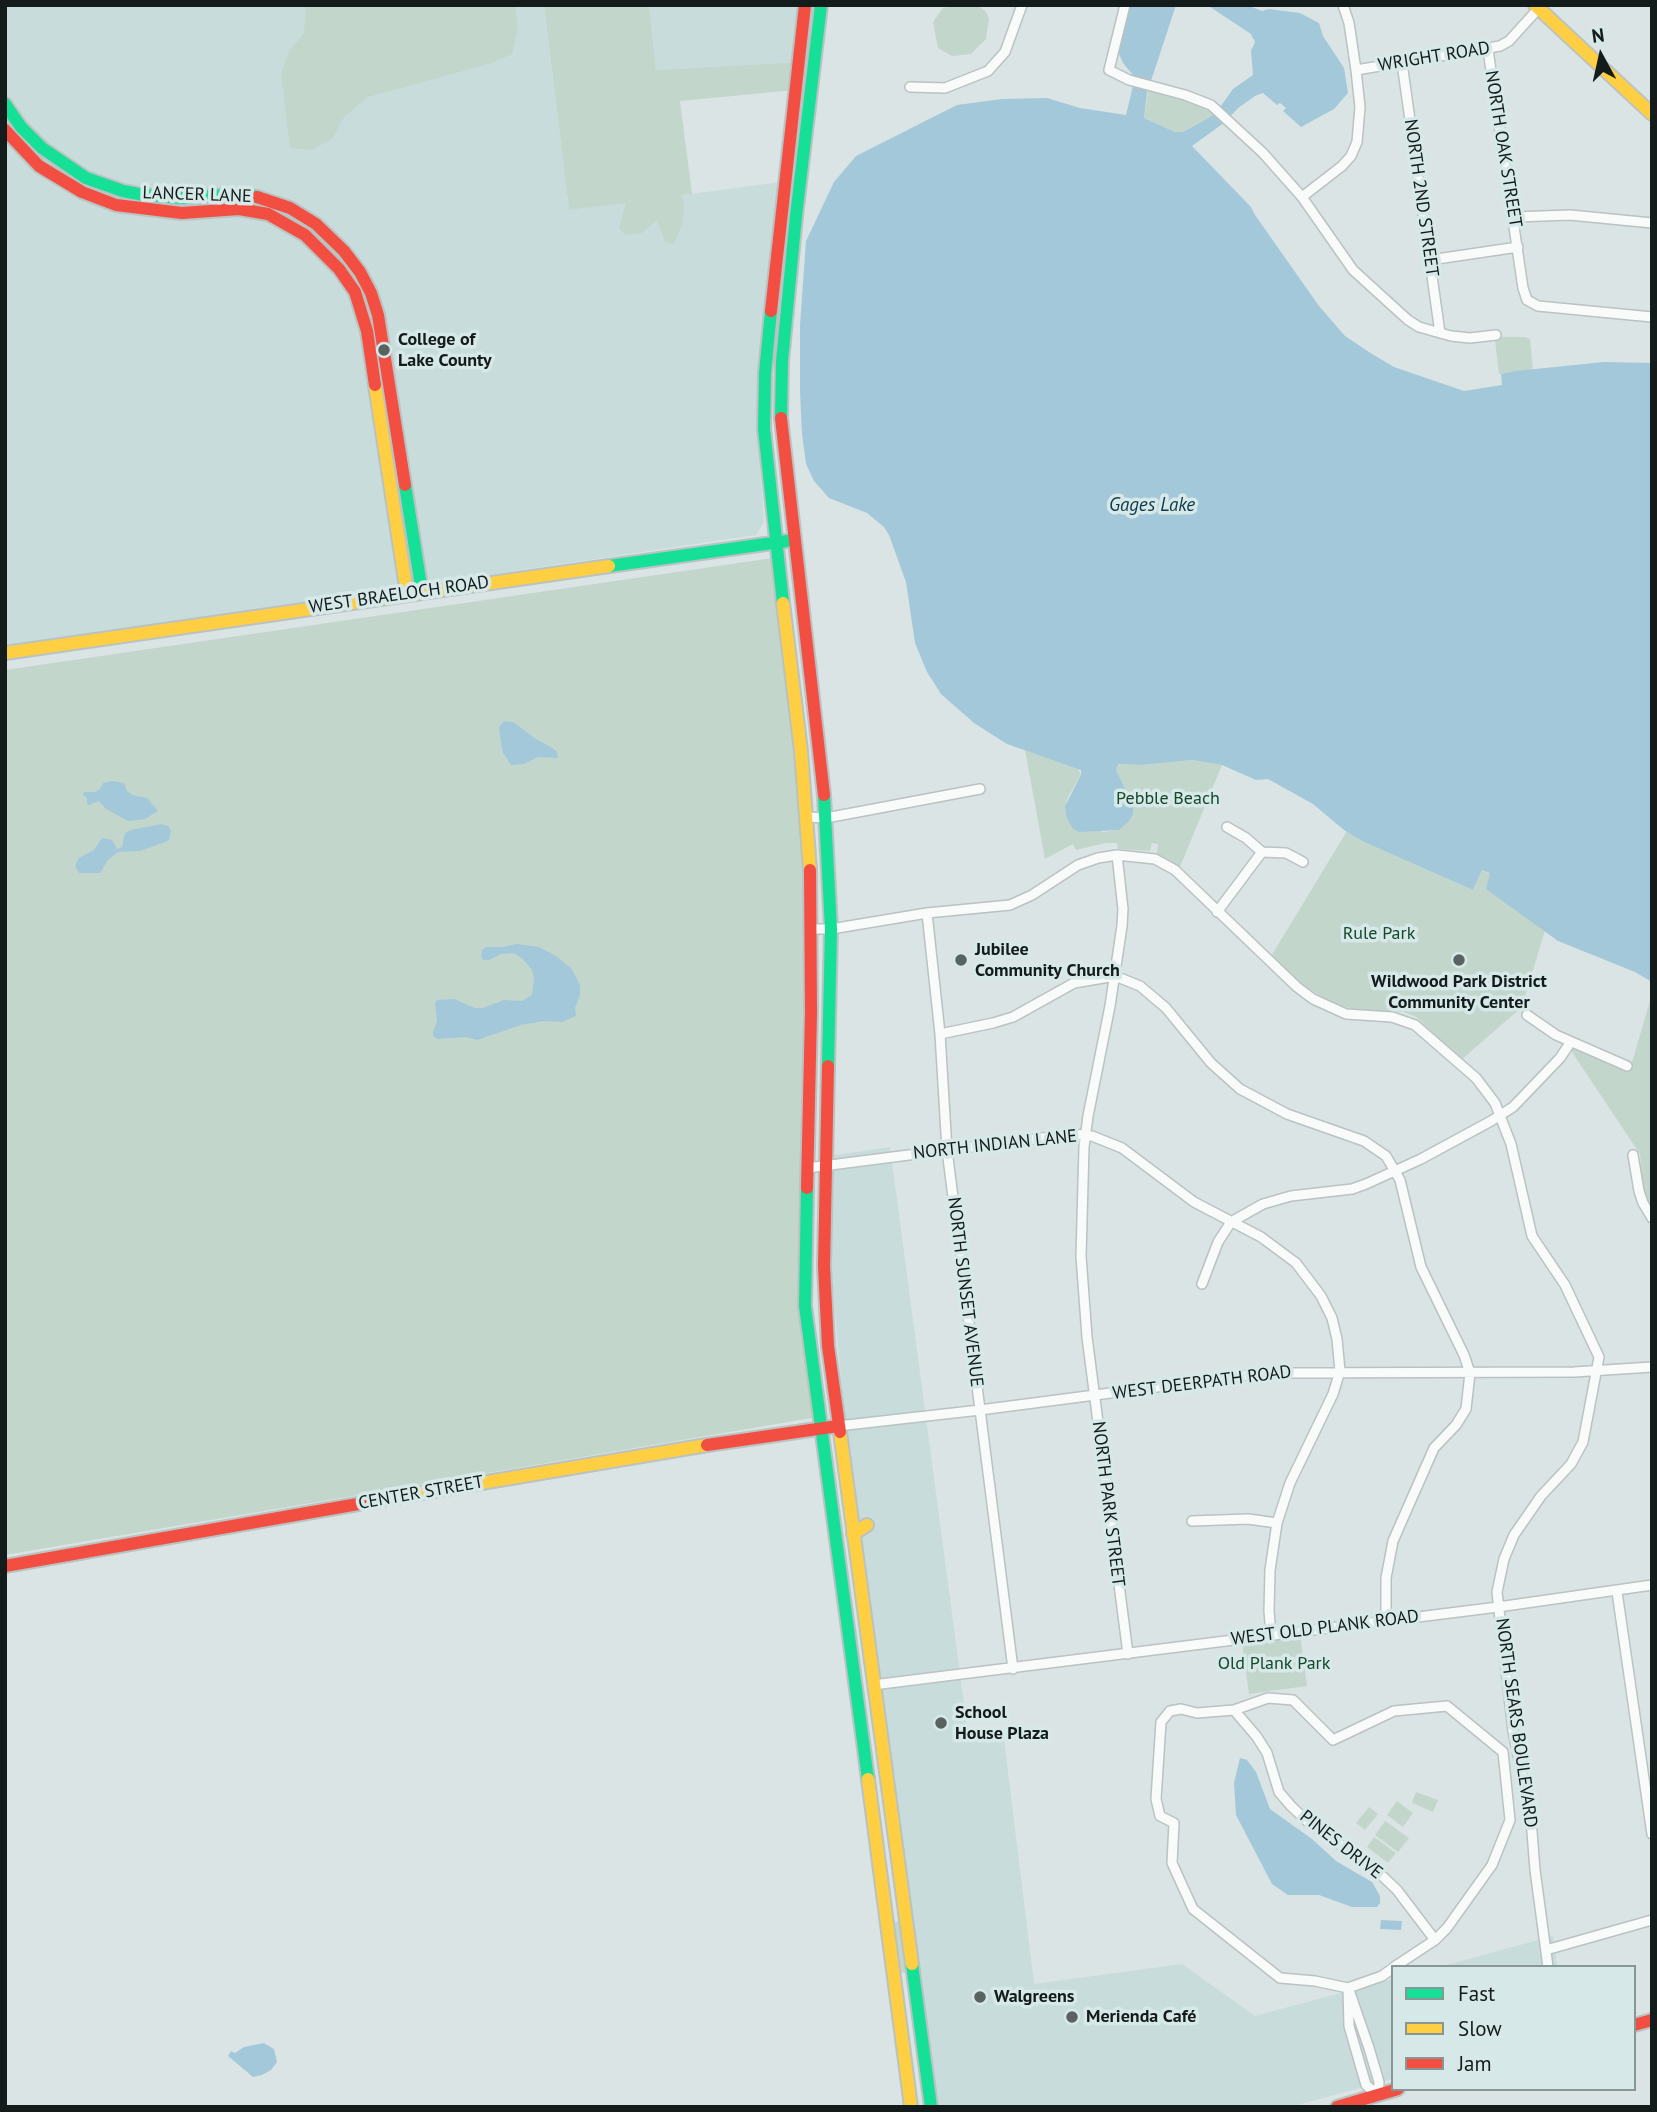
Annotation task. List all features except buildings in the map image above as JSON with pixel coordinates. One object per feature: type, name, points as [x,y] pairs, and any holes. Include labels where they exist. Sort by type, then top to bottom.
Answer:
[{"type":"main road","points":[[805,5],[765,373],[764,429],[807,817],[811,1012],[805,1306],[911,2107]]},
{"type":"main road","points":[[821,5],[782,360],[781,419],[826,818],[831,929],[824,1266],[827,1337],[931,2107]]},
{"type":"main road","points":[[1536,7],[1652,114]]},
{"type":"main road","name":"LANCER LANE","points":[[5,104],[21,127],[42,148],[86,178],[144,195],[182,198],[241,194],[265,198],[290,208],[316,224],[344,251],[371,293],[378,314],[422,592]]},
{"type":"main road","name":"LANCER LANE","points":[[5,130],[39,166],[82,192],[116,205],[153,211],[182,213],[239,209],[268,214],[305,236],[339,269],[355,292],[367,331],[407,594]]},
{"type":"main road","name":"WEST BRAELOCH ROAD","points":[[5,653],[794,540]]},
{"type":"main road","name":"CENTER STREET","points":[[5,1566],[631,1456],[838,1426]]},
{"type":"main road","points":[[837,1562],[856,1559]]},
{"type":"main road","points":[[1337,2107],[1391,2091]]},
{"type":"street","points":[[910,87],[945,89],[988,71],[1005,52],[1022,5]]},
{"type":"street","points":[[1125,5],[1109,70],[1211,105],[1263,153],[1302,197],[1346,261],[1362,279],[1408,320],[1419,327],[1470,338],[1496,335]]},
{"type":"street","points":[[1302,197],[1342,166],[1357,142],[1360,107],[1349,23],[1343,5]]},
{"type":"street","name":"WRIGHT ROAD","points":[[1356,70],[1488,50],[1509,41],[1536,7]]},
{"type":"street","name":"NORTH OAK STREET","points":[[1488,50],[1523,288],[1527,300],[1538,306],[1648,316]]},
{"type":"street","name":"NORTH 2ND STREET","points":[[1402,63],[1440,332]]},
{"type":"street","points":[[1514,217],[1570,215],[1652,223]]},
{"type":"street","points":[[1430,260],[1518,247]]},
{"type":"street","points":[[807,817],[826,818],[980,789]]},
{"type":"street","points":[[1227,827],[1262,852],[1286,853],[1303,862]]},
{"type":"street","points":[[1217,912],[1262,852]]},
{"type":"street","name":"NORTH SEARS BOULEVARD","points":[[810,929],[831,929],[1019,902],[1078,865],[1117,855],[1146,857],[1167,864],[1313,999],[1346,1014],[1392,1017],[1415,1025],[1476,1079],[1495,1103],[1511,1144],[1532,1236],[1565,1284],[1599,1357],[1583,1442],[1571,1464],[1528,1514],[1504,1559],[1499,1575],[1498,1607],[1513,1731],[1531,1819],[1548,1965]]},
{"type":"street","name":"NORTH PARK STREET","points":[[1117,855],[1123,909],[1115,976],[1086,1135],[1081,1256],[1094,1395],[1128,1654]]},
{"type":"street","name":"NORTH SUNSET AVENUE","points":[[926,914],[940,1034],[947,1150],[1013,1669]]},
{"type":"street","points":[[940,1034],[1013,1017],[1073,983],[1115,976],[1140,986],[1166,1008],[1211,1063],[1240,1089],[1287,1114],[1364,1141],[1386,1156],[1400,1180],[1421,1267],[1464,1355],[1470,1373],[1466,1409],[1434,1448],[1393,1541],[1386,1578],[1386,1620]]},
{"type":"street","points":[[1527,1016],[1570,1043],[1626,1066]]},
{"type":"street","points":[[1202,1284],[1218,1242],[1231,1222],[1263,1204],[1291,1196],[1352,1189],[1396,1170],[1501,1115],[1513,1107],[1560,1058],[1570,1043]]},
{"type":"street","name":"NORTH INDIAN LANE","points":[[807,1168],[1073,1134],[1086,1135],[1122,1148],[1194,1202],[1261,1237],[1296,1263],[1321,1296],[1332,1318],[1337,1339],[1339,1371],[1333,1394],[1290,1483],[1277,1523],[1270,1570],[1271,1635]]},
{"type":"street","points":[[1633,1155],[1639,1191],[1652,1218]]},
{"type":"street","name":"WEST DEERPATH ROAD","points":[[838,1426],[1264,1373],[1470,1373],[1598,1371],[1652,1367]]},
{"type":"street","points":[[1192,1521],[1248,1519],[1277,1523]]},
{"type":"street","name":"WEST OLD PLANK ROAD","points":[[873,1685],[1617,1592],[1652,1585]]},
{"type":"street","points":[[1617,1592],[1649,1799],[1652,1835]]},
{"type":"street","points":[[1391,1969],[1382,1976],[1348,1988],[1315,1981],[1280,1979],[1193,1909],[1172,1863],[1174,1823],[1160,1816],[1156,1799],[1161,1722],[1170,1711],[1181,1709],[1197,1713],[1234,1710],[1268,1698],[1293,1700],[1333,1740],[1394,1711],[1447,1706],[1503,1752],[1510,1820],[1492,1865],[1447,1928],[1435,1940],[1397,1965]]},
{"type":"street","name":"PINES DRIVE","points":[[1234,1710],[1262,1745],[1279,1792],[1291,1806],[1308,1822],[1376,1870],[1397,1890],[1435,1940]]},
{"type":"street","points":[[1546,1950],[1652,1920]]},
{"type":"street","points":[[1348,1988],[1349,2026],[1366,2085],[1378,2095]]},
{"type":"shaded area","name":"College of Lake County","points":[[5,5],[544,5],[569,210],[781,182],[757,424],[764,522],[756,535],[5,647]]},
{"type":"shaded area","points":[[649,5],[805,5],[799,62],[656,70]]},
{"type":"shaded area","points":[[890,1147],[968,1734],[1003,1731],[1034,1984],[1182,1964],[1255,2016],[1391,1980],[1391,2080],[1290,2107],[936,2107],[846,1437],[831,1265],[829,1156]]},
{"type":"shaded area","points":[[1553,1936],[1557,1965],[1446,1965]]},
{"type":"green space","points":[[306,5],[515,5],[518,27],[512,54],[492,63],[368,97],[344,117],[333,138],[312,150],[290,148],[281,74],[290,50],[304,33]]},
{"type":"green space","points":[[544,5],[649,5],[656,70],[799,62],[795,90],[680,101],[692,194],[681,195],[684,203],[682,224],[674,244],[665,242],[657,220],[642,233],[625,235],[619,228],[626,203],[569,210]]},
{"type":"green space","points":[[957,5],[979,6],[989,19],[986,39],[971,54],[952,56],[938,48],[933,22],[943,8]]},
{"type":"green space","points":[[1149,87],[1198,103],[1215,114],[1183,132],[1175,132],[1144,118]]},
{"type":"green space","points":[[96,188],[182,203],[182,208],[136,205],[95,192]]},
{"type":"green space","points":[[232,198],[267,203],[308,225],[354,272],[376,324],[371,325],[309,232],[219,205],[218,200]]},
{"type":"green space","points":[[1498,337],[1530,339],[1533,370],[1499,374],[1495,340]]},
{"type":"green space","points":[[400,479],[412,561],[407,561],[394,480]]},
{"type":"green space","points":[[773,558],[807,825],[811,941],[801,1104],[799,1270],[818,1417],[5,1555],[5,670]]},
{"type":"green space","name":"Pebble Beach","points":[[1025,750],[1078,768],[1081,775],[1068,797],[1066,816],[1103,832],[1119,830],[1128,795],[1116,770],[1120,764],[1142,765],[1192,760],[1222,765],[1180,867],[1157,854],[1158,844],[1152,843],[1150,851],[1118,849],[1117,843],[1076,850],[1073,844],[1045,859]]},
{"type":"green space","name":"Rule Park","points":[[1347,831],[1364,842],[1473,890],[1482,870],[1490,873],[1487,889],[1545,930],[1522,1007],[1461,1060],[1416,1017],[1404,1012],[1361,1011],[1336,1004],[1310,990],[1270,958]]},
{"type":"green space","points":[[1652,994],[1652,1211],[1643,1191],[1640,1154],[1570,1049],[1572,1046],[1630,1069]]},
{"type":"green space","name":"Old Plank Park","points":[[1300,1634],[1307,1686],[1249,1694],[1242,1642]]},
{"type":"green space","points":[[1416,1792],[1438,1800],[1433,1812],[1412,1803]]},
{"type":"green space","points":[[1397,1801],[1413,1813],[1403,1827],[1387,1815]]},
{"type":"green space","points":[[1369,1807],[1378,1814],[1365,1830],[1356,1823]]},
{"type":"green space","points":[[1385,1821],[1409,1838],[1398,1852],[1375,1835]]},
{"type":"green space","points":[[1374,1837],[1396,1853],[1388,1863],[1367,1847]]},
{"type":"green space","points":[[900,1921],[907,1972],[900,1973],[892,1923]]},
{"type":"water","name":"Gages Lake","points":[[1130,5],[1176,5],[1147,93],[1144,118],[1175,132],[1183,132],[1215,114],[1233,89],[1253,75],[1251,51],[1255,42],[1251,34],[1207,5],[1247,5],[1262,11],[1269,9],[1300,13],[1319,23],[1323,36],[1344,68],[1348,93],[1334,109],[1301,127],[1283,111],[1286,108],[1280,103],[1277,105],[1263,93],[1238,108],[1225,122],[1192,146],[1251,207],[1319,306],[1345,336],[1394,367],[1464,391],[1502,385],[1501,374],[1516,371],[1604,362],[1652,363],[1652,982],[1635,972],[1558,941],[1486,889],[1490,873],[1482,870],[1473,890],[1364,842],[1344,830],[1313,804],[1268,779],[1256,780],[1222,765],[1192,760],[1142,765],[1119,764],[1116,770],[1133,805],[1133,814],[1129,821],[1119,830],[1079,832],[1073,829],[1066,816],[1065,806],[1081,770],[1007,744],[974,723],[941,694],[927,672],[915,643],[906,582],[889,535],[884,527],[867,513],[829,498],[814,481],[806,464],[802,434],[800,325],[806,241],[834,182],[856,156],[957,105],[1002,99],[1047,98],[1080,108],[1126,115],[1134,82],[1119,54],[1120,38]]},
{"type":"water","points":[[504,721],[513,722],[551,747],[557,752],[558,758],[538,757],[524,764],[511,765],[503,753],[500,736],[499,727]]},
{"type":"water","points":[[103,783],[124,783],[132,795],[147,798],[158,811],[145,819],[128,821],[106,809],[99,801],[89,805],[87,803],[84,792],[95,792]]},
{"type":"water","points":[[161,824],[171,830],[169,840],[165,842],[140,851],[118,852],[108,860],[100,873],[79,873],[75,866],[79,858],[94,850],[102,838],[112,840],[117,849],[122,847],[125,833]]},
{"type":"water","points":[[517,944],[539,947],[571,968],[580,985],[576,1016],[562,1022],[544,1021],[521,1025],[477,1040],[466,1037],[437,1039],[433,1036],[437,1021],[437,1000],[454,999],[475,1008],[483,1008],[504,1000],[522,1001],[532,995],[534,978],[532,970],[524,960],[514,953],[501,954],[489,960],[483,960],[481,956],[486,947]]},
{"type":"water","points":[[1240,1758],[1247,1760],[1256,1772],[1270,1809],[1312,1839],[1336,1861],[1372,1882],[1380,1896],[1377,1907],[1352,1907],[1319,1895],[1288,1895],[1272,1884],[1236,1815],[1234,1783]]},
{"type":"water","points":[[1381,1920],[1402,1921],[1401,1930],[1380,1929]]},
{"type":"water","points":[[264,2043],[274,2049],[277,2062],[271,2070],[262,2075],[253,2077],[228,2056],[231,2051],[235,2053],[244,2047]]},
{"type":"traffic: fast","points":[[781,418],[782,361],[796,216],[821,5]]},
{"type":"traffic: fast","points":[[5,104],[21,127],[42,148],[86,178],[144,195],[182,198],[241,194],[257,197]]},
{"type":"traffic: fast","points":[[771,311],[765,373],[764,429],[783,603]]},
{"type":"traffic: fast","points":[[405,485],[422,592]]},
{"type":"traffic: fast","points":[[609,566],[794,540]]},
{"type":"traffic: fast","points":[[824,795],[831,929],[828,1066]]},
{"type":"traffic: fast","points":[[807,1188],[805,1306],[868,1779]]},
{"type":"traffic: fast","points":[[912,1964],[931,2107]]},
{"type":"traffic: slow","points":[[1535,5],[1652,114]]},
{"type":"traffic: slow","points":[[375,385],[407,594]]},
{"type":"traffic: slow","points":[[5,653],[609,566]]},
{"type":"traffic: slow","points":[[783,603],[801,751],[810,870]]},
{"type":"traffic: slow","points":[[840,1432],[912,1964]]},
{"type":"traffic: slow","points":[[398,1497],[707,1445]]},
{"type":"traffic: slow","points":[[853,1534],[867,1525]]},
{"type":"traffic: slow","points":[[868,1779],[911,2107]]},
{"type":"traffic: jam","points":[[771,311],[805,5]]},
{"type":"traffic: jam","points":[[5,130],[39,166],[82,192],[116,205],[182,213],[239,209],[268,214],[305,235],[339,269],[355,292],[367,331],[375,385]]},
{"type":"traffic: jam","points":[[257,197],[290,208],[316,224],[344,251],[360,272],[371,293],[378,315],[405,485]]},
{"type":"traffic: jam","points":[[781,418],[824,795]]},
{"type":"traffic: jam","points":[[807,1188],[811,1012],[810,870]]},
{"type":"traffic: jam","points":[[828,1066],[824,1266],[828,1346],[840,1432]]},
{"type":"traffic: jam","points":[[707,1445],[838,1426]]},
{"type":"traffic: jam","points":[[5,1566],[398,1497]]},
{"type":"traffic: jam","points":[[1636,2024],[1652,2020]]},
{"type":"traffic: jam","points":[[1337,2107],[1391,2091]]},
{"type":"place","name":"College of Lake County","points":[[384,350]]},
{"type":"place","name":"Jubilee Community Church","points":[[961,960]]},
{"type":"place","name":"Wildwood Park District Community Center","points":[[1459,960]]},
{"type":"place","name":"School House Plaza","points":[[941,1723]]},
{"type":"place","name":"Walgreens","points":[[980,1997]]},
{"type":"place","name":"Merienda Café","points":[[1072,2017]]}]
